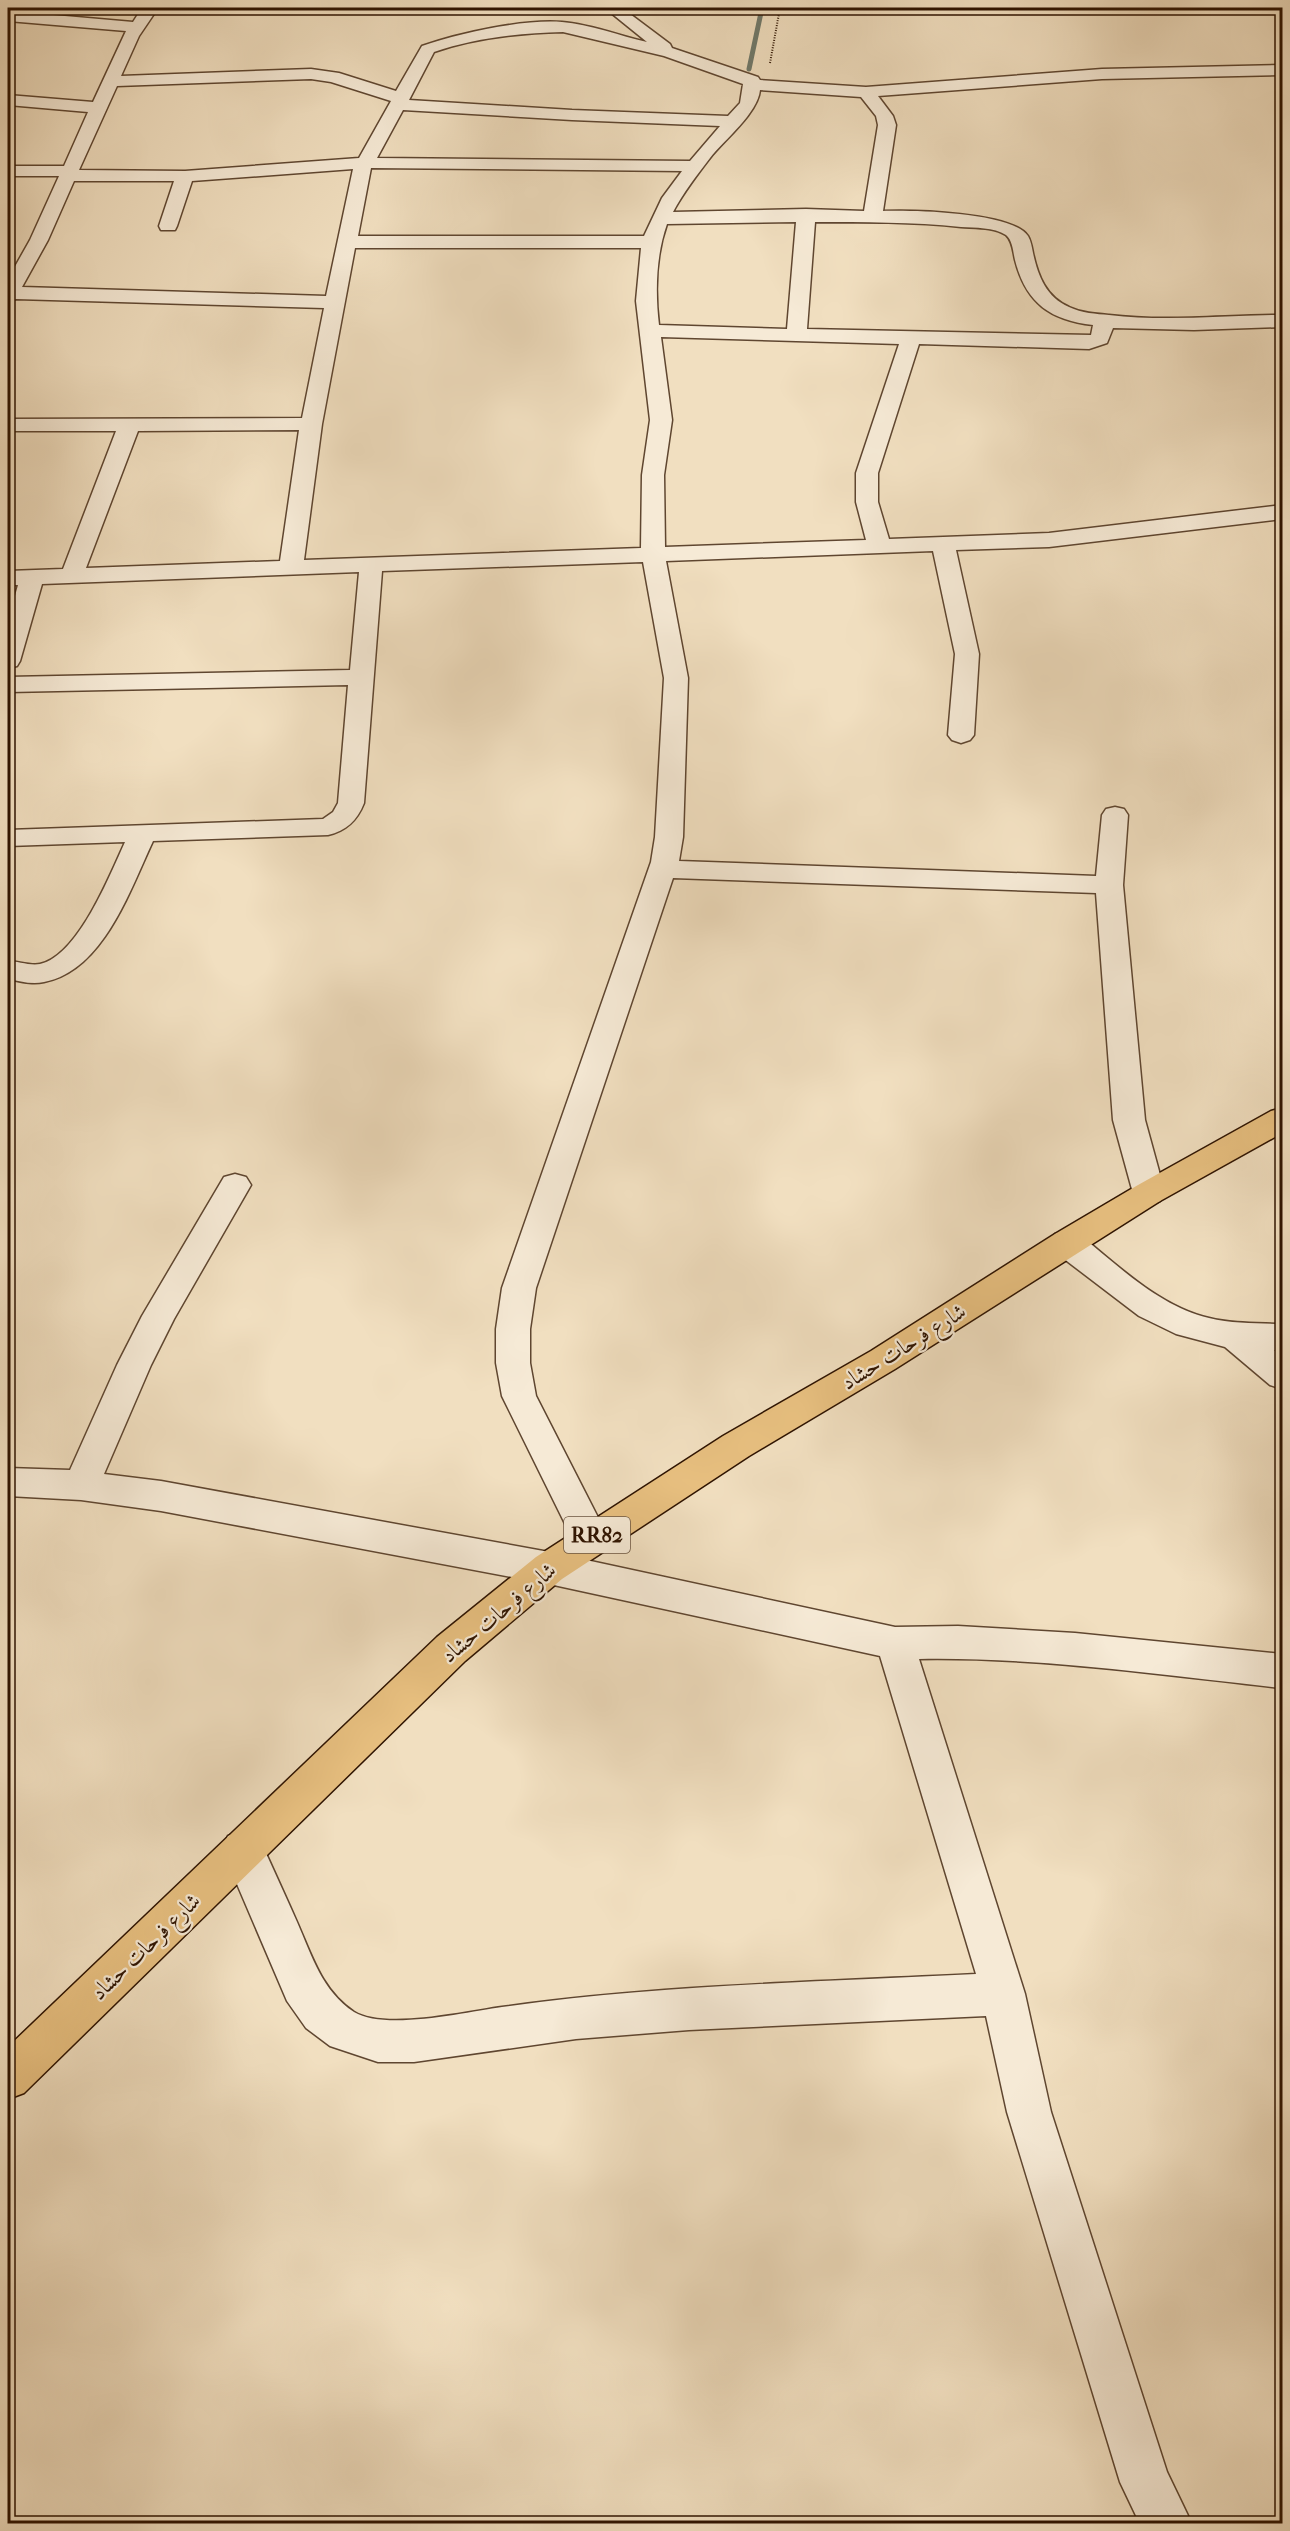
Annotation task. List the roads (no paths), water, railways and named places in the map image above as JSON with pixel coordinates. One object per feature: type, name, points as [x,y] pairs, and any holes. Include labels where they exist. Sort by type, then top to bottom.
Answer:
[{"type":"main road","name":"شارع فرحات حشاد","points":[[8,2077],[451,1649],[549,1568],[736,1446],[883,1360],[1067,1243],[1282,1119]]},
{"type":"street","points":[[150,8],[137,27],[39,240],[8,294],[336,302]]},
{"type":"street","points":[[613,8],[669,52]]},
{"type":"street","points":[[8,16],[137,27]]},
{"type":"street","points":[[291,567],[311,424],[362,171],[428,49],[447,42],[529,28],[563,27],[669,52],[752,83],[866,92],[1102,74],[1282,70]]},
{"type":"street","points":[[112,81],[311,74],[333,77],[398,101],[572,115],[733,121]]},
{"type":"street","points":[[591,1539],[519,1396],[513,1363],[513,1329],[519,1288],[662,869],[669,837],[676,678],[653,554],[653,475],[661,420],[646,301],[656,230],[671,198],[695,166],[748,105],[752,83]]},
{"type":"street","points":[[866,92],[884,116],[886,125],[873,215]]},
{"type":"street","points":[[8,100],[100,108]]},
{"type":"street","points":[[8,171],[185,176],[366,163],[695,166]]},
{"type":"street","points":[[168,226],[185,176]]},
{"type":"street","points":[[796,336],[806,215]]},
{"type":"street","points":[[347,242],[656,230],[806,215],[873,215],[965,220],[993,224],[1011,230],[1020,238],[1028,274],[1046,302],[1069,314],[1129,324],[1282,321]]},
{"type":"street","points":[[18,241],[39,240]]},
{"type":"street","points":[[651,331],[1089,343],[1100,339],[1104,321]]},
{"type":"street","points":[[879,546],[867,502],[867,473],[911,338]]},
{"type":"street","points":[[72,575],[130,423]]},
{"type":"street","points":[[8,425],[311,424]]},
{"type":"street","points":[[8,578],[1049,540],[1282,512]]},
{"type":"street","points":[[943,544],[967,654],[961,735]]},
{"type":"street","points":[[8,838],[328,827],[340,821],[347,814],[351,803],[371,564]]},
{"type":"street","points":[[8,661],[32,577]]},
{"type":"street","points":[[8,685],[360,677]]},
{"type":"street","points":[[1115,815],[1109,885],[1129,1120],[1149,1194]]},
{"type":"street","points":[[8,970],[43,973],[61,967],[75,957],[92,937],[142,835]]},
{"type":"street","points":[[662,869],[1109,885]]},
{"type":"street","points":[[81,1485],[134,1365],[159,1316],[235,1185]]},
{"type":"street","points":[[1067,1243],[1132,1294],[1167,1315],[1207,1330],[1282,1337]]},
{"type":"street","points":[[1233,1334],[1282,1376]]},
{"type":"street","points":[[8,1482],[81,1485],[161,1496],[549,1568],[895,1643],[958,1642],[1075,1649],[1282,1671]]},
{"type":"street","points":[[895,1643],[1003,1994],[1029,2112],[1153,2510]]},
{"type":"street","points":[[243,1849],[302,1986],[321,2013],[345,2031],[378,2041],[414,2040],[576,2018],[690,2009],[1003,1994]]},
{"type":"waterway","points":[[749,69],[762,8]]}]
